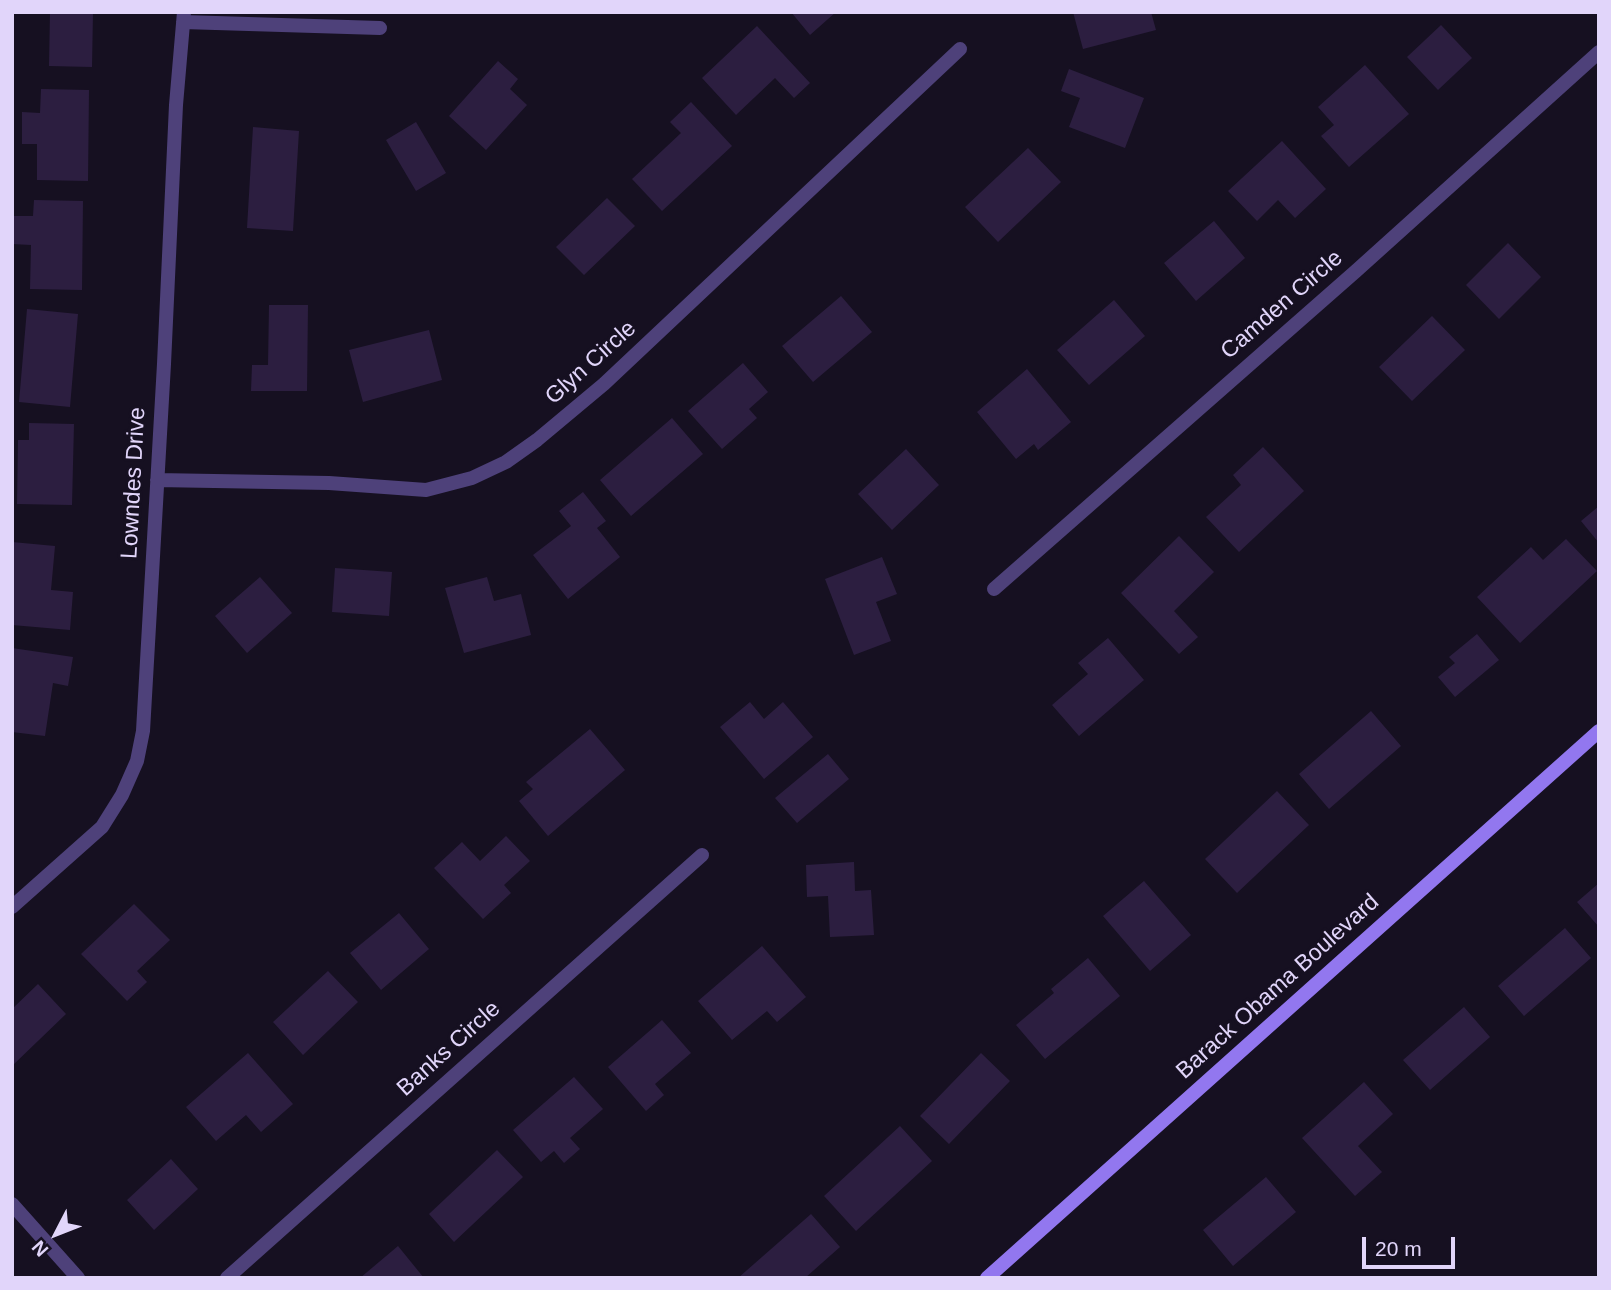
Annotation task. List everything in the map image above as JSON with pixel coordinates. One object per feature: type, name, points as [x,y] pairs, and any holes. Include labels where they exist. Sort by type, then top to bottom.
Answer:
[{"type":"main road","name":"Barack Obama Boulevard","points":[[987,1278],[1599,731]]},
{"type":"street","points":[[183,17],[380,28]]},
{"type":"street","name":"Lowndes Drive","points":[[12,907],[102,827],[122,795],[137,761],[143,731],[183,17]]},
{"type":"street","name":"Glyn Circle","points":[[157,480],[329,482],[426,489],[472,478],[506,462],[604,384],[960,49]]},
{"type":"street","name":"Camden Circle","points":[[994,589],[1356,271],[1599,52]]},
{"type":"street","name":"Banks Circle","points":[[227,1278],[702,855]]},
{"type":"street","points":[[12,1204],[78,1278]]},
{"type":"building","points":[[50,12],[93,12],[92,67],[49,66]]},
{"type":"building","points":[[791,12],[836,12],[810,35]]},
{"type":"building","points":[[1073,12],[1151,12],[1156,30],[1083,49]]},
{"type":"building","points":[[1441,25],[1472,58],[1438,90],[1407,57]]},
{"type":"building","points":[[757,26],[810,83],[794,98],[775,78],[736,115],[702,78]]},
{"type":"building","points":[[498,61],[518,79],[510,89],[527,105],[486,150],[449,116]]},
{"type":"building","points":[[1365,65],[1409,114],[1349,167],[1321,136],[1334,125],[1318,107]]},
{"type":"building","points":[[1069,69],[1144,98],[1125,148],[1069,127],[1080,98],[1061,91]]},
{"type":"building","points":[[41,89],[89,90],[88,181],[37,180],[37,144],[22,144],[22,112],[40,113]]},
{"type":"building","points":[[691,102],[732,146],[662,211],[632,179],[681,133],[670,122]]},
{"type":"building","points":[[416,122],[446,173],[416,191],[386,140]]},
{"type":"building","points":[[253,127],[299,131],[293,231],[247,228]]},
{"type":"building","points":[[1282,141],[1326,189],[1295,218],[1278,200],[1257,221],[1228,191]]},
{"type":"building","points":[[1028,148],[1061,182],[998,242],[965,207]]},
{"type":"building","points":[[607,198],[635,226],[584,275],[556,247]]},
{"type":"building","points":[[34,200],[83,201],[82,290],[30,289],[31,245],[12,244],[12,216],[33,216]]},
{"type":"building","points":[[1214,221],[1245,258],[1196,301],[1164,263]]},
{"type":"building","points":[[1508,243],[1541,277],[1499,319],[1466,285]]},
{"type":"building","points":[[841,296],[872,332],[813,382],[782,346]]},
{"type":"building","points":[[1114,300],[1145,336],[1089,385],[1057,350]]},
{"type":"building","points":[[269,305],[308,305],[307,391],[251,391],[252,365],[268,365]]},
{"type":"building","points":[[27,309],[78,314],[70,407],[19,402]]},
{"type":"building","points":[[1432,316],[1465,350],[1412,401],[1379,367]]},
{"type":"building","points":[[429,330],[442,380],[363,402],[349,350]]},
{"type":"building","points":[[743,363],[768,392],[749,409],[757,418],[722,449],[688,411]]},
{"type":"building","points":[[1027,369],[1071,422],[1038,450],[1034,444],[1016,459],[977,412]]},
{"type":"building","points":[[672,418],[703,454],[631,516],[600,480]]},
{"type":"building","points":[[29,423],[74,424],[72,505],[17,504],[18,440],[29,440]]},
{"type":"building","points":[[1263,447],[1304,491],[1239,552],[1206,517],[1241,485],[1233,475]]},
{"type":"building","points":[[906,449],[939,485],[892,530],[858,494]]},
{"type":"building","points":[[583,492],[606,521],[597,528],[620,557],[568,599],[533,555],[571,526],[559,511]]},
{"type":"building","points":[[1599,506],[1599,543],[1581,521]]},
{"type":"building","points":[[1179,536],[1214,572],[1174,611],[1198,637],[1179,654],[1121,593]]},
{"type":"building","points":[[1566,539],[1597,571],[1520,643],[1477,597],[1531,547],[1543,560]]},
{"type":"building","points":[[12,542],[55,546],[51,590],[73,592],[70,630],[12,625]]},
{"type":"building","points":[[882,557],[897,594],[876,602],[891,641],[854,655],[825,579]]},
{"type":"building","points":[[335,568],[392,572],[389,616],[332,612]]},
{"type":"building","points":[[260,577],[292,613],[247,653],[215,616]]},
{"type":"building","points":[[487,577],[494,601],[521,594],[531,635],[464,653],[445,588]]},
{"type":"building","points":[[1477,634],[1499,660],[1455,697],[1438,677],[1455,663],[1449,657]]},
{"type":"building","points":[[1108,638],[1144,680],[1079,736],[1052,705],[1088,674],[1078,663]]},
{"type":"building","points":[[12,648],[73,657],[68,686],[53,683],[45,736],[12,732]]},
{"type":"building","points":[[750,702],[764,719],[783,702],[813,737],[764,779],[720,727]]},
{"type":"building","points":[[1371,711],[1401,746],[1329,809],[1299,774]]},
{"type":"building","points":[[590,729],[625,770],[548,836],[519,801],[533,789],[526,782]]},
{"type":"building","points":[[828,754],[849,779],[797,823],[775,798]]},
{"type":"building","points":[[1277,791],[1309,825],[1237,893],[1205,859]]},
{"type":"building","points":[[506,836],[530,861],[504,885],[511,893],[483,919],[434,868],[462,842],[480,861]]},
{"type":"building","points":[[854,862],[855,891],[871,890],[874,935],[830,937],[828,896],[807,897],[806,865]]},
{"type":"building","points":[[1144,881],[1191,935],[1150,971],[1103,916]]},
{"type":"building","points":[[1599,883],[1599,927],[1577,902]]},
{"type":"building","points":[[134,904],[170,940],[137,971],[147,982],[127,1001],[81,954]]},
{"type":"building","points":[[399,913],[429,949],[381,990],[350,953]]},
{"type":"building","points":[[1565,928],[1591,958],[1524,1016],[1498,986]]},
{"type":"building","points":[[762,946],[806,997],[777,1022],[767,1011],[732,1040],[698,1001]]},
{"type":"building","points":[[1088,958],[1120,996],[1045,1059],[1016,1025],[1054,993],[1051,989]]},
{"type":"building","points":[[328,971],[358,1002],[303,1055],[273,1022]]},
{"type":"building","points":[[38,984],[66,1014],[12,1066],[12,1009]]},
{"type":"building","points":[[1464,1007],[1490,1037],[1430,1090],[1403,1060]]},
{"type":"building","points":[[662,1020],[691,1053],[655,1084],[664,1095],[646,1111],[608,1067]]},
{"type":"building","points":[[248,1053],[293,1104],[261,1132],[246,1115],[216,1141],[186,1107]]},
{"type":"building","points":[[981,1053],[1010,1081],[949,1144],[920,1116]]},
{"type":"building","points":[[574,1077],[603,1109],[570,1138],[580,1149],[564,1163],[554,1151],[541,1162],[513,1130]]},
{"type":"building","points":[[1364,1082],[1393,1114],[1358,1146],[1382,1172],[1355,1196],[1302,1138]]},
{"type":"building","points":[[900,1126],[932,1161],[856,1231],[824,1196]]},
{"type":"building","points":[[497,1150],[523,1177],[454,1242],[429,1214]]},
{"type":"building","points":[[171,1159],[198,1189],[154,1230],[127,1200]]},
{"type":"building","points":[[1266,1177],[1296,1212],[1233,1266],[1203,1230]]},
{"type":"building","points":[[811,1214],[840,1247],[805,1278],[738,1278]]},
{"type":"building","points":[[398,1246],[424,1278],[360,1278]]}]
